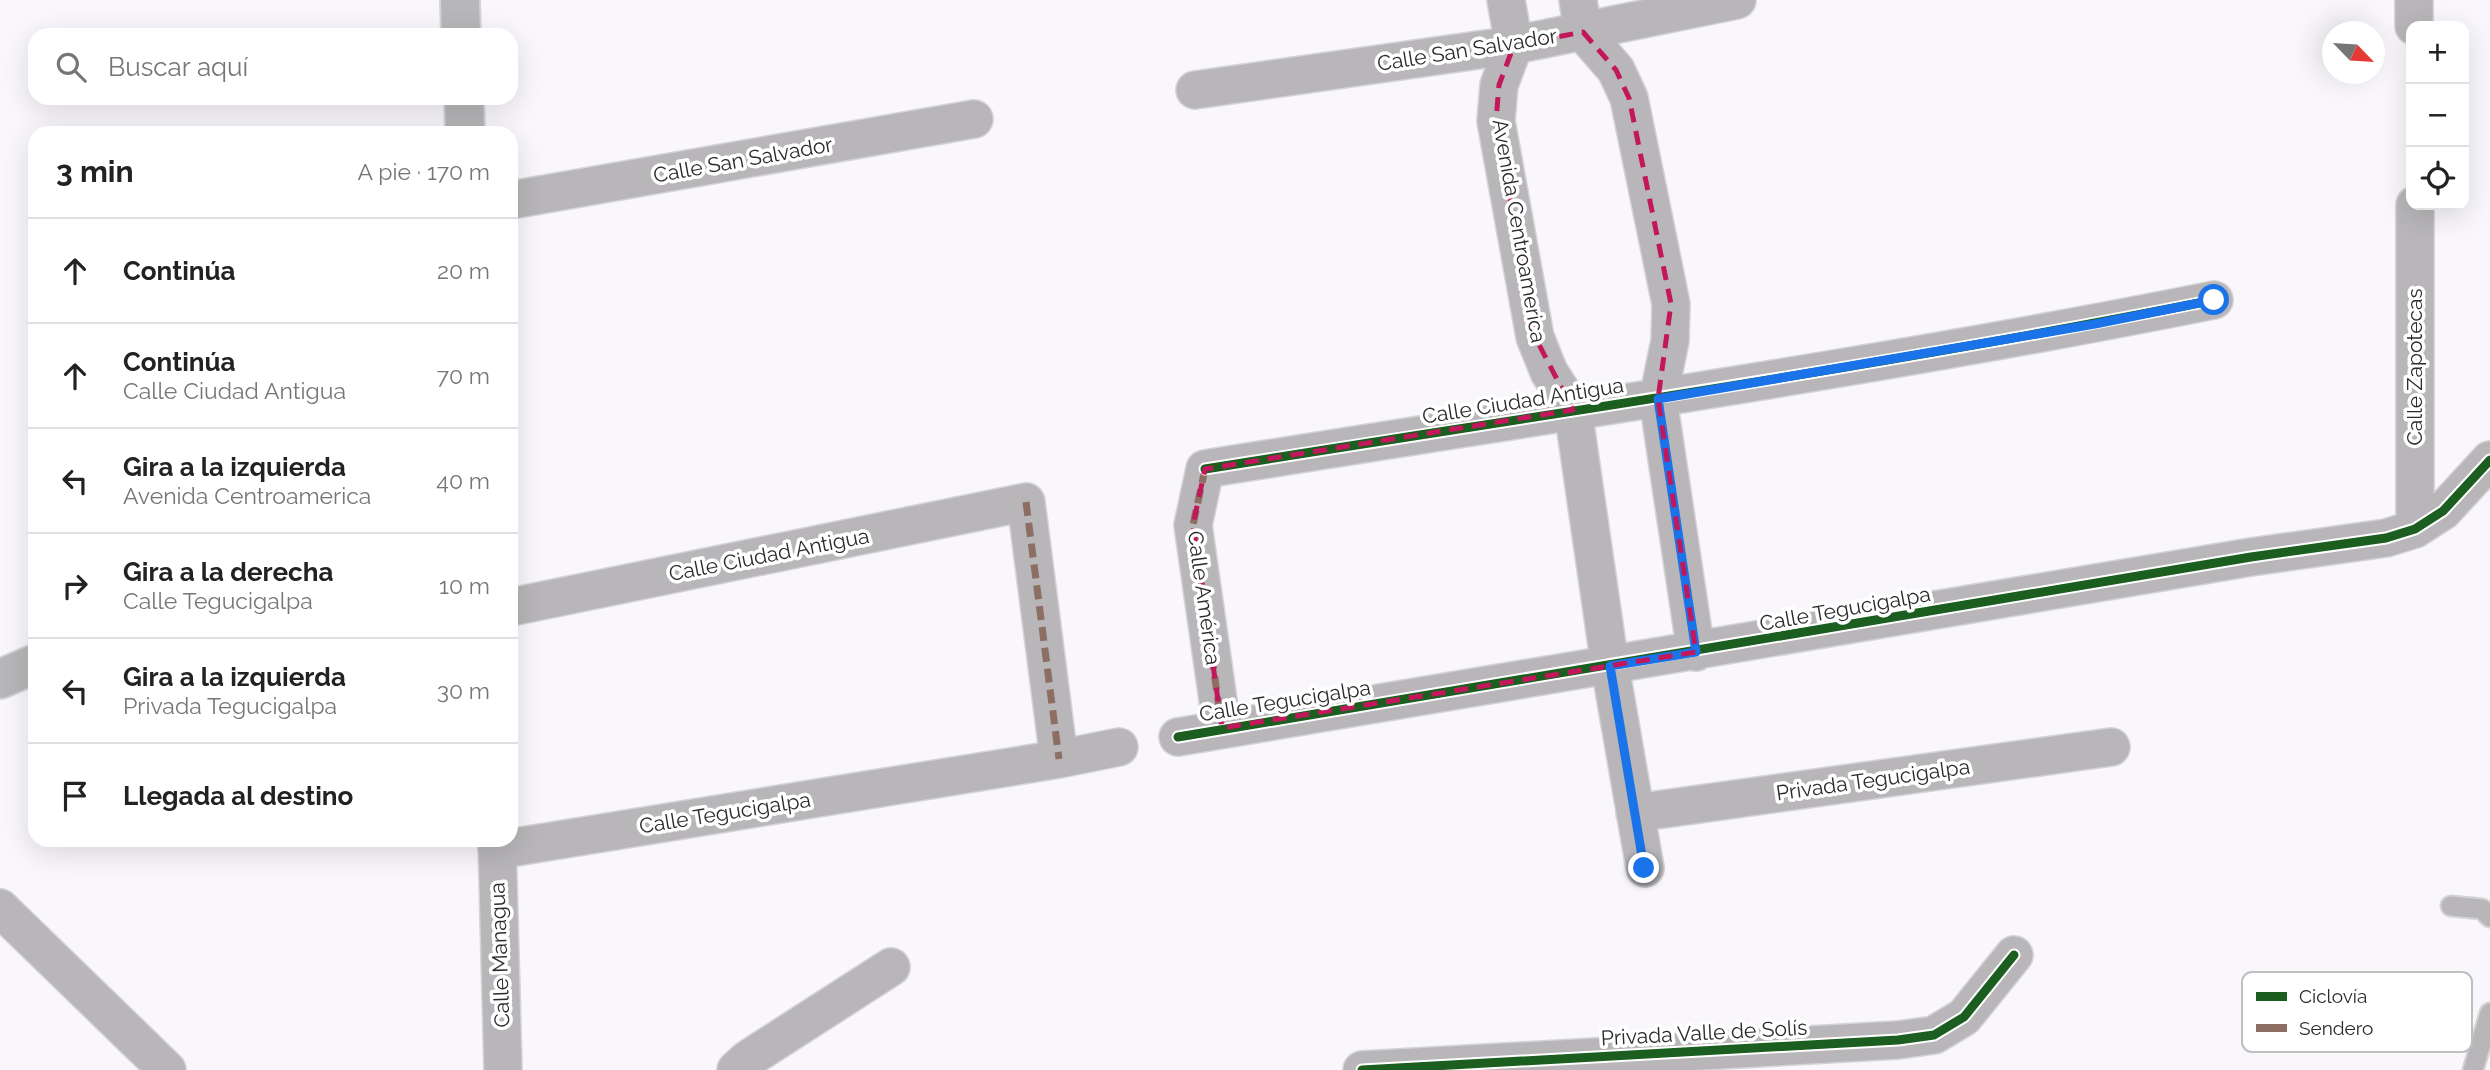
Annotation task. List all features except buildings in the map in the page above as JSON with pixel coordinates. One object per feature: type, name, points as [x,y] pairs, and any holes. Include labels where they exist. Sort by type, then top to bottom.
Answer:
[{"type":"main road","points":[[460,0],[461,28]]},
{"type":"main road","points":[[464,105],[465,126]]},
{"type":"main road","points":[[0,679],[28,667]]},
{"type":"street","points":[[1506,0],[1514,45]]},
{"type":"street","name":"Calle San Salvador","points":[[1195,90],[1514,45],[1581,16],[1737,0]]},
{"type":"street","points":[[2414,0],[2414,21]]},
{"type":"street","points":[[1581,16],[1616,70],[1629,98],[1671,304],[1670,341],[1658,399],[1696,652]]},
{"type":"street","name":"Avenida Centroamerica","points":[[1514,45],[1499,85],[1496,121],[1535,337],[1549,372],[1573,410],[1610,666]]},
{"type":"street","name":"Calle San Salvador","points":[[518,199],[974,119]]},
{"type":"street","name":"Calle Zapotecas","points":[[2415,210],[2415,530]]},
{"type":"street","name":"Calle Ciudad Antigua","points":[[1205,469],[1573,410],[1658,399],[2095,324],[2214,300]]},
{"type":"street","name":"Calle Tegucigalpa","points":[[1178,737],[2251,557],[2386,538],[2415,530],[2443,511],[2490,460]]},
{"type":"street","name":"Calle América","points":[[1205,469],[1193,525],[1222,728]]},
{"type":"street","name":"Calle Ciudad Antigua","points":[[518,606],[1027,502],[1059,759]]},
{"type":"street","points":[[1610,666],[1644,868]]},
{"type":"street","name":"Calle Tegucigalpa","points":[[518,842],[1059,759],[1119,747]]},
{"type":"street","name":"Privada Tegucigalpa","points":[[1635,813],[2110,747]]},
{"type":"street","name":"Calle Managua","points":[[497,847],[503,1070]]},
{"type":"street","points":[[0,908],[167,1070]]},
{"type":"street","name":"Privada Valle de Solís","points":[[1362,1070],[1898,1040],[1934,1035],[1964,1017],[2014,955]]},
{"type":"street","points":[[736,1070],[748,1059],[891,967]]},
{"type":"lane","points":[[2451,906],[2482,909],[2490,917]]},
{"type":"lane","points":[[2473,1070],[2490,1013]]},
{"type":"highlighted area","points":[[1583,32],[1616,70],[1629,98],[1671,304],[1658,399],[1696,652],[1222,728],[1193,525],[1205,469],[1573,410],[1535,337],[1496,121],[1499,85],[1514,45]]},
{"type":"marked path","points":[[1205,469],[1193,525],[1222,728]]},
{"type":"marked path","points":[[1026,502],[1059,759]]},
{"type":"cycle path","points":[[1205,469],[1836,369],[2214,300]]},
{"type":"cycle path","points":[[1178,737],[2251,557],[2386,538],[2415,529],[2443,511],[2490,460]]},
{"type":"cycle path","points":[[1362,1070],[1898,1040],[1934,1035],[1964,1017],[2014,955]]},
{"type":"route","points":[[1644,868],[1610,666],[1696,652],[1658,399],[2095,324],[2214,300]]}]
